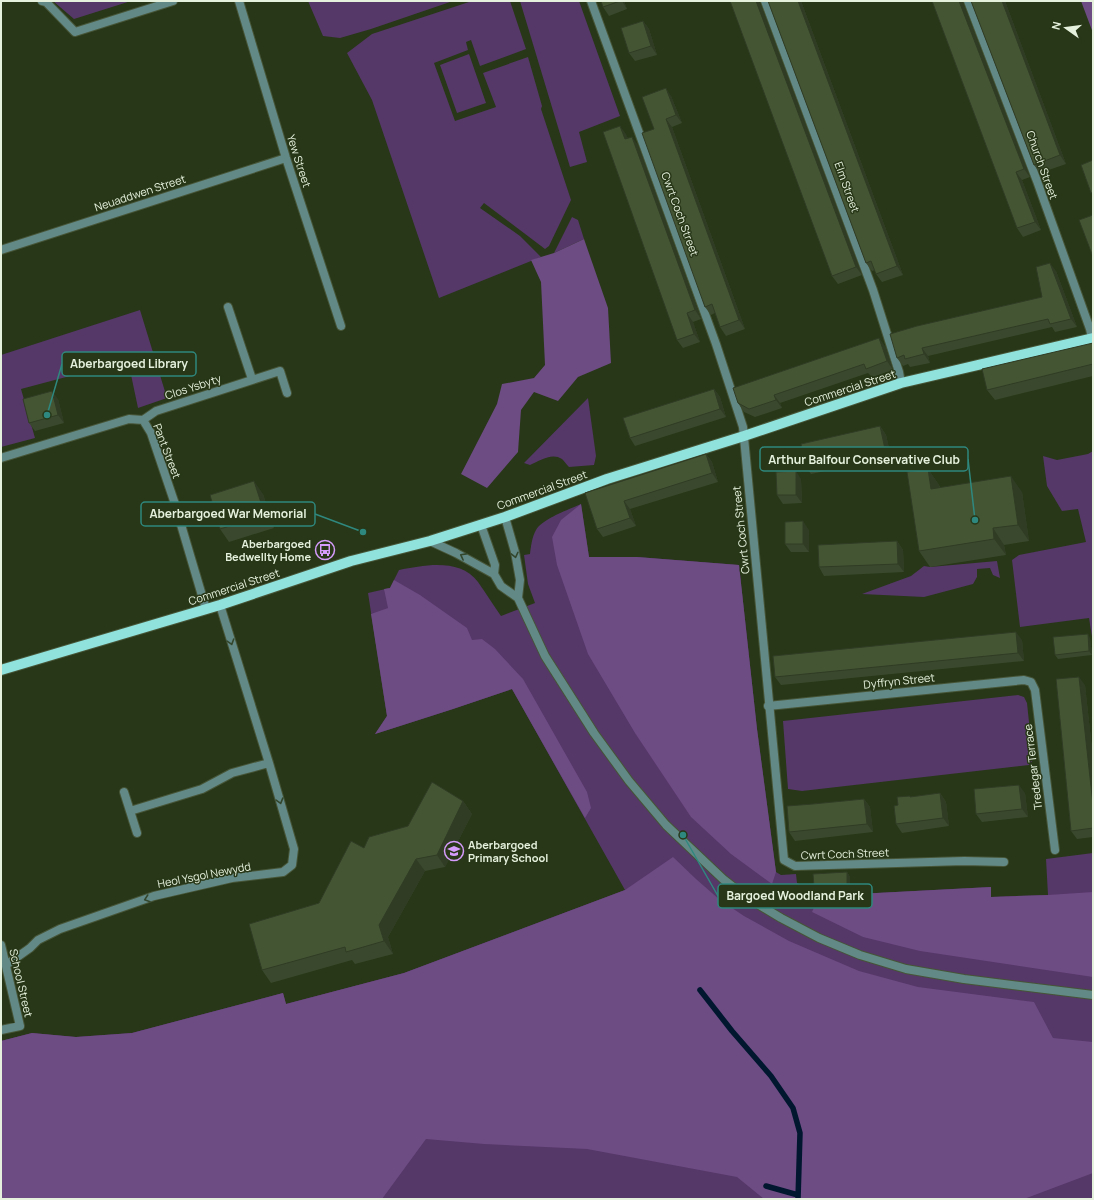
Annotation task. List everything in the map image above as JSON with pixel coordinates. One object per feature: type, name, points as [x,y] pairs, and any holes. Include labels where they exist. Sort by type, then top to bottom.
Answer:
[{"type":"main road","name":"Commercial Street","points":[[1,670],[220,605],[351,561],[430,541],[481,525],[606,479],[744,436],[901,383],[1093,338]]},
{"type":"street","points":[[42,1],[46,2],[74,32],[173,1]]},
{"type":"street","name":"Yew Street","points":[[239,1],[286,158],[341,326]]},
{"type":"street","name":"Cwrt Coch Street","points":[[591,1],[716,344],[742,427],[784,860],[795,866],[964,861],[1004,862]]},
{"type":"street","name":"Elm Street","points":[[765,1],[873,290],[899,372],[901,383]]},
{"type":"street","name":"Church Street","points":[[968,1],[1039,188],[1093,338]]},
{"type":"street","name":"Neuaddwen Street","points":[[1,250],[286,158]]},
{"type":"street","points":[[228,307],[252,379]]},
{"type":"street","name":"Clos Ysbyty","points":[[143,420],[156,411],[280,371],[287,393]]},
{"type":"street","name":"Pant Street","points":[[1,458],[129,419],[143,420],[151,433],[174,501],[206,609]]},
{"type":"street","points":[[504,517],[515,552],[520,580],[518,598]]},
{"type":"street","points":[[481,525],[495,565],[494,574]]},
{"type":"street","points":[[430,541],[456,553],[494,574],[501,586],[518,598],[545,656],[594,733],[629,781],[666,825],[723,879],[746,897],[819,938],[860,955],[906,968],[964,979],[1093,994]]},
{"type":"street","name":"Heol Ysgol Newydd","points":[[6,965],[30,948],[38,940],[55,932],[154,896],[232,878],[283,872],[292,865],[294,849],[270,763],[220,605]]},
{"type":"street","name":"Dyffryn Street","points":[[768,706],[1024,680],[1031,682]]},
{"type":"street","name":"Tredegar Terrace","points":[[1031,682],[1035,690],[1054,850]]},
{"type":"street","points":[[130,810],[202,788],[232,773],[270,763]]},
{"type":"street","points":[[124,792],[137,832]]},
{"type":"street","name":"School Street","points":[[1,945],[20,1026],[1,1030]]},
{"type":"shaded area","points":[[53,1],[131,1],[74,19]]},
{"type":"shaded area","points":[[308,1],[453,1],[340,38],[323,36]]},
{"type":"shaded area","points":[[472,1],[510,1],[526,49],[480,66],[471,40],[466,42],[468,50],[434,63],[455,121],[496,107],[483,73],[528,57],[542,106],[541,109],[571,200],[549,246],[545,249],[484,203],[480,208],[520,236],[541,257],[439,298],[372,100],[347,53],[372,34]]},
{"type":"shaded area","points":[[520,1],[579,1],[620,116],[579,132],[587,162],[570,167]]},
{"type":"shaded area","points":[[1081,1],[1093,1],[1093,33]]},
{"type":"shaded area","points":[[469,54],[486,103],[457,113],[440,65]]},
{"type":"shaded area","points":[[572,217],[578,220],[584,239],[554,253]]},
{"type":"shaded area","points":[[584,239],[608,308],[611,363],[578,377],[558,401],[534,392],[521,410],[518,452],[487,488],[461,474],[497,404],[502,384],[534,378],[545,365],[541,282],[531,260],[554,253]]},
{"type":"shaded area","points":[[140,310],[167,398],[138,408],[130,370],[115,364],[21,389],[35,438],[1,447],[1,355]]},
{"type":"shaded area","points":[[588,398],[596,456],[594,465],[569,467],[562,459],[554,456],[530,465],[524,463]]},
{"type":"shaded area","points":[[1093,451],[1093,643],[1089,618],[1020,627],[1012,560],[1019,555],[1086,542],[1078,509],[1062,511],[1047,486],[1043,456],[1057,460],[1088,454]]},
{"type":"shaded area","points":[[581,504],[589,557],[637,557],[739,565],[757,729],[776,872],[781,875],[796,874],[797,883],[819,896],[991,887],[990,897],[1048,895],[1046,859],[1093,853],[1093,1199],[1,1199],[1,1041],[32,1033],[76,1037],[132,1033],[283,993],[286,1004],[404,973],[625,890],[512,689],[375,734],[387,716],[368,593],[390,588],[399,570],[420,566],[442,565],[462,569],[471,574],[501,616],[535,603],[528,584],[524,555],[530,554],[532,542],[539,526],[557,515]]},
{"type":"shaded area","points":[[581,504],[589,557],[637,557],[739,565],[757,729],[776,872],[772,884],[731,854],[691,817],[635,733],[588,654],[557,565],[552,537],[561,520]]},
{"type":"shaded area","points":[[997,561],[1000,578],[993,575],[990,568],[977,569],[977,577],[973,584],[924,597],[862,594],[911,576],[924,566],[930,567]]},
{"type":"shaded area","points":[[394,580],[420,595],[467,628],[472,640],[482,639],[495,649],[523,679],[587,792],[591,808],[585,818],[512,689],[375,734],[387,716],[371,614],[388,608],[384,589],[390,588]]},
{"type":"shaded area","points":[[1018,695],[1024,697],[1027,703],[1033,760],[1029,765],[802,791],[788,789],[783,721]]},
{"type":"shaded area","points":[[673,857],[720,900],[744,916],[789,941],[859,971],[918,987],[1034,1002],[1053,1038],[1093,1042],[1093,1173],[1024,1199],[764,1199],[737,1177],[587,1149],[484,1144],[426,1139],[382,1199],[1,1199],[1,1041],[32,1033],[76,1037],[132,1033],[283,993],[286,1004],[404,973],[625,890]]},
{"type":"shaded area","points":[[991,887],[991,897],[1093,892],[1093,977],[920,951],[863,937],[812,912],[819,896]]},
{"type":"building","points":[[601,1],[620,1],[603,7]]},
{"type":"building","points":[[730,1],[756,1],[856,267],[832,276]]},
{"type":"building","points":[[768,1],[798,1],[897,266],[876,274],[871,261],[866,263]]},
{"type":"building","points":[[932,1],[959,1],[1024,169],[1016,172],[1035,222],[1017,228]]},
{"type":"building","points":[[971,1],[1002,1],[1060,155],[1034,165]]},
{"type":"building","points":[[643,21],[651,46],[629,53],[621,28]]},
{"type":"building","points":[[666,88],[676,115],[666,119],[739,320],[720,327],[712,304],[705,307],[642,133],[654,129],[642,97]]},
{"type":"building","points":[[620,126],[625,139],[632,137],[695,310],[687,313],[694,334],[677,340],[603,132]]},
{"type":"building","points":[[1093,160],[1093,192],[1091,193],[1081,165]]},
{"type":"building","points":[[1093,215],[1093,257],[1079,220]]},
{"type":"building","points":[[1050,263],[1071,319],[1050,324],[1048,319],[922,348],[924,354],[905,359],[904,355],[897,358],[890,334],[917,326],[1042,297],[1036,267]]},
{"type":"building","points":[[879,338],[887,361],[866,369],[864,364],[774,395],[776,400],[749,409],[738,403],[733,388]]},
{"type":"building","points":[[1093,343],[1093,364],[987,390],[982,369]]},
{"type":"building","points":[[714,389],[720,409],[630,438],[623,418]]},
{"type":"building","points":[[52,391],[58,415],[29,423],[23,399]]},
{"type":"building","points":[[880,426],[885,449],[805,466],[801,444]]},
{"type":"building","points":[[706,454],[712,473],[624,501],[630,518],[597,529],[585,493]]},
{"type":"building","points":[[928,469],[931,489],[1011,476],[1018,525],[993,528],[994,539],[919,551],[907,472]]},
{"type":"building","points":[[796,471],[796,495],[777,495],[776,472]]},
{"type":"building","points":[[254,481],[265,515],[220,529],[210,495]]},
{"type":"building","points":[[803,521],[803,544],[785,544],[785,522]]},
{"type":"building","points":[[897,541],[898,564],[819,567],[818,545]]},
{"type":"building","points":[[1016,632],[1018,653],[775,677],[773,656]]},
{"type":"building","points":[[1088,634],[1089,651],[1055,655],[1053,637]]},
{"type":"building","points":[[1079,677],[1093,805],[1093,828],[1071,831],[1056,679]]},
{"type":"building","points":[[432,782],[463,801],[437,855],[416,859],[379,925],[384,941],[346,952],[345,947],[262,970],[249,924],[319,903],[351,841],[364,848],[369,837],[408,826]]},
{"type":"building","points":[[1019,785],[1022,809],[976,814],[974,789]]},
{"type":"building","points":[[940,793],[943,818],[896,824],[894,806],[898,805],[897,797],[910,797]]},
{"type":"building","points":[[864,799],[867,824],[789,832],[787,806]]},
{"type":"building","points":[[847,872],[847,886],[814,887],[813,874]]},
{"type":"waterway","points":[[700,990],[732,1031],[771,1076],[793,1108],[800,1133],[798,1199]]},
{"type":"waterway","points":[[766,1186],[798,1195]]},
{"type":"place","name":"Aberbargoed Library","points":[[47,415]]},
{"type":"place","name":"Arthur Balfour Conservative Club","points":[[975,520]]},
{"type":"place","name":"Aberbargoed War Memorial","points":[[363,532]]},
{"type":"place","name":"Aberbargoed Bedwellty Home","points":[[325,550]]},
{"type":"place","name":"Bargoed Woodland Park","points":[[683,835]]},
{"type":"place","name":"Aberbargoed Primary School","points":[[454,851]]}]
